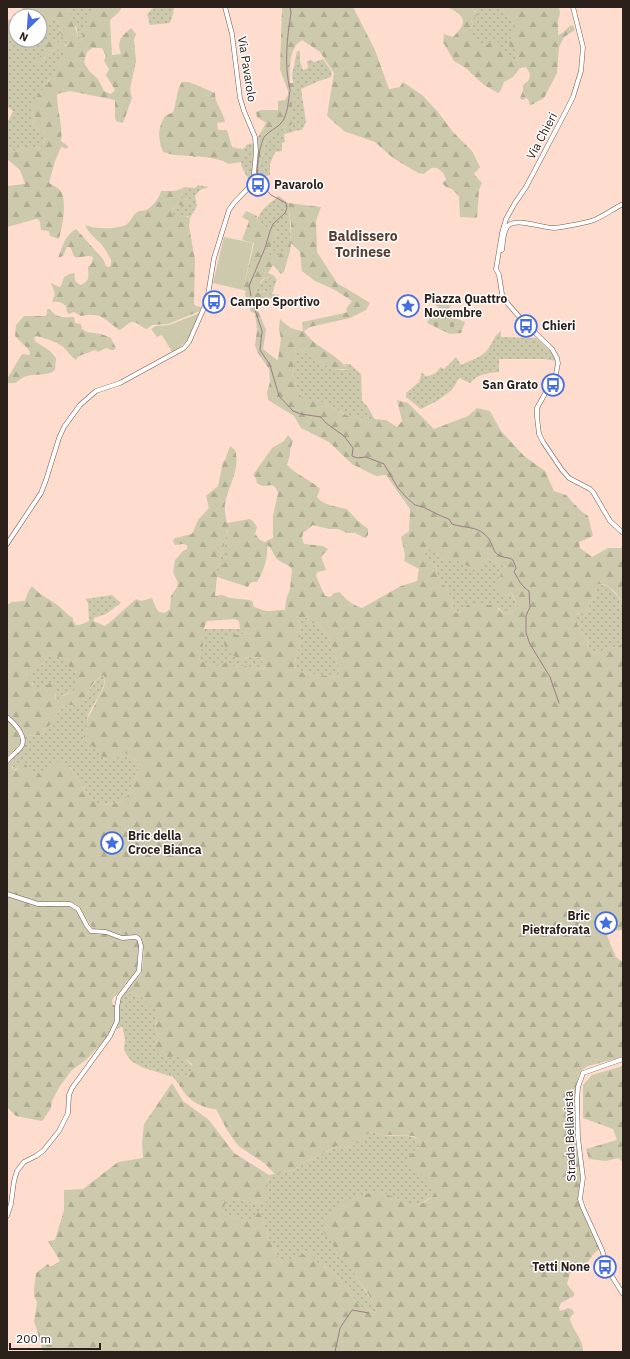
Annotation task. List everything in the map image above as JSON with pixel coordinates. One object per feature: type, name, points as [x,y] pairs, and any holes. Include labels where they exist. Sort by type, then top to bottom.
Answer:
[{"type":"street","name":"Via Pavarolo","points":[[7,544],[41,493],[64,427],[85,399],[96,391],[120,383],[184,348],[189,342],[205,305],[209,293],[214,258],[229,210],[255,181],[255,137],[240,98],[232,34],[225,7]]},
{"type":"street","name":"Via Chieri","points":[[573,7],[583,47],[582,68],[573,97],[553,137],[506,219],[496,269],[499,275],[502,294],[508,304],[552,349],[557,358],[556,374],[537,408],[539,434],[562,470],[569,478],[593,492],[610,521],[623,533]]},
{"type":"street","points":[[498,258],[501,254],[506,229],[508,225],[512,223],[555,228],[594,220],[623,204]]},
{"type":"street","points":[[7,717],[14,723],[22,735],[20,747],[7,761]]},
{"type":"street","points":[[7,894],[38,904],[70,904],[78,910],[91,931],[106,932],[122,938],[136,937],[139,939],[141,946],[139,971],[119,996],[116,1026],[106,1043],[72,1088],[69,1095],[68,1113],[59,1131],[39,1154],[24,1162],[19,1167],[15,1175],[12,1204],[7,1216]]},
{"type":"street","name":"Strada Bellavista","points":[[623,1060],[584,1073],[578,1087],[577,1099],[578,1138],[583,1178],[580,1199],[605,1259],[607,1270],[623,1294]]},
{"type":"green space","points":[[68,7],[97,7],[86,24],[81,42],[78,41],[77,29],[72,21]]},
{"type":"green space","points":[[68,7],[78,41],[81,42],[86,24],[97,7],[122,7],[110,20],[112,55],[121,54],[119,45],[121,39],[131,28],[136,34],[134,40],[136,61],[130,89],[132,98],[123,123],[116,121],[115,100],[70,91],[57,94],[61,141],[68,146],[67,149],[61,147],[55,161],[49,183],[60,190],[64,200],[64,214],[59,239],[50,236],[49,231],[41,230],[38,219],[7,227],[7,186],[25,184],[20,170],[7,159],[7,143],[12,150],[17,152],[26,146],[33,148],[42,147],[46,134],[36,128],[32,122],[36,120],[31,112],[30,104],[47,86],[50,78],[58,74],[59,70],[54,65],[56,62],[63,61],[68,56],[62,51],[55,49],[44,58],[36,68],[36,63],[45,48],[48,48],[49,41],[54,40],[67,46],[68,43],[59,32],[60,27],[58,21],[52,18],[48,22],[48,8],[23,8]],"holes":[[[92,48],[102,48],[106,56],[104,61],[109,69],[106,75],[115,90],[111,94],[104,91],[98,79],[89,71],[84,62],[87,52]]]},
{"type":"green space","points":[[154,7],[174,7],[170,23],[150,25],[147,14]]},
{"type":"green space","points":[[282,7],[353,7],[375,50],[389,89],[400,87],[403,82],[422,95],[438,112],[453,132],[472,151],[480,167],[474,174],[482,183],[479,190],[477,218],[460,217],[459,196],[452,189],[446,187],[442,183],[446,180],[443,173],[439,169],[432,168],[424,174],[418,173],[393,158],[375,142],[344,131],[327,116],[334,73],[320,52],[302,40],[294,48],[290,66],[290,83],[294,83],[298,89],[292,93],[294,96],[294,102],[292,105],[293,112],[291,115],[293,120],[292,124],[267,137],[265,140],[264,152],[257,172],[256,171],[258,155],[257,139],[266,123],[257,117],[256,112],[261,110],[278,110],[278,101],[285,100],[288,95],[280,69]]},
{"type":"green space","points":[[444,7],[472,7],[477,15],[471,21],[473,24],[469,31],[469,36],[480,44],[487,45],[496,38],[505,57],[518,61],[518,53],[508,43],[516,27],[501,7],[559,7],[560,13],[558,21],[558,35],[571,25],[575,30],[564,37],[559,47],[557,73],[544,98],[530,105],[528,99],[526,98],[522,100],[520,98],[523,91],[523,85],[529,80],[530,74],[526,67],[520,68],[513,77],[504,82],[498,93],[484,85],[466,68],[454,61],[443,42],[444,34],[453,37],[459,31],[463,20],[459,14]]},
{"type":"green space","points":[[472,7],[501,7],[516,27],[518,61],[505,57],[487,45],[480,44],[468,36],[473,24],[471,22],[476,12]]},
{"type":"green space","points":[[52,18],[58,21],[60,27],[59,32],[68,43],[68,46],[54,40],[40,64],[44,58],[55,49],[62,50],[68,56],[63,61],[58,74],[48,80],[47,86],[38,96],[31,112],[36,120],[32,122],[36,128],[46,134],[42,147],[33,148],[26,146],[17,152],[12,150],[7,143],[7,123],[13,111],[7,106],[7,27],[8,48],[48,48],[48,22]]},
{"type":"green space","points":[[297,51],[300,51],[300,61],[303,70],[308,68],[307,61],[311,60],[314,62],[323,59],[332,72],[331,77],[301,89],[306,122],[302,130],[284,134],[285,142],[282,143],[282,151],[275,152],[270,164],[270,175],[259,178],[257,172],[264,152],[265,140],[267,137],[282,128],[287,127],[294,102],[292,93],[295,91],[292,76]]},
{"type":"green space","points":[[182,82],[189,82],[215,93],[216,101],[223,114],[225,122],[217,123],[218,130],[227,130],[232,147],[242,149],[243,155],[241,162],[229,164],[207,157],[174,155],[163,152],[159,138],[161,125],[165,116],[173,112]]},
{"type":"green space","points":[[253,143],[253,181],[245,173],[241,162],[242,149],[245,148],[246,145]]},
{"type":"green space","points":[[198,185],[209,187],[200,190],[195,196],[197,206],[190,218],[188,216],[177,218],[173,216],[176,204],[182,205],[188,200],[180,198],[184,187],[195,188]]},
{"type":"green space","points":[[184,187],[180,198],[188,200],[188,203],[184,206],[176,204],[173,209],[173,214],[177,218],[185,216],[190,218],[189,226],[195,260],[194,304],[201,307],[200,311],[168,324],[152,325],[147,329],[131,322],[119,330],[102,317],[93,315],[81,316],[74,312],[69,314],[66,306],[59,302],[52,302],[55,294],[51,283],[59,287],[61,286],[64,277],[75,273],[75,280],[81,285],[88,279],[88,267],[92,263],[93,257],[75,257],[70,247],[67,247],[63,256],[58,258],[64,242],[72,232],[76,229],[103,259],[106,266],[109,267],[111,265],[111,259],[105,249],[89,232],[85,225],[106,228],[123,226],[128,223],[137,212],[151,207],[161,191],[182,189]]},
{"type":"green space","points":[[279,196],[288,203],[291,242],[278,257],[269,257],[276,232],[257,222],[262,211]]},
{"type":"green space","points":[[288,203],[321,207],[316,221],[317,252],[337,283],[370,303],[366,310],[350,318],[310,327],[304,331],[314,342],[338,359],[348,370],[334,370],[296,347],[293,371],[296,386],[303,401],[311,399],[322,402],[350,417],[386,420],[397,427],[402,421],[397,400],[408,403],[434,429],[468,416],[477,408],[490,411],[501,431],[524,456],[545,471],[554,491],[566,495],[581,511],[588,516],[593,536],[579,542],[580,548],[592,557],[608,548],[621,548],[623,545],[623,602],[608,586],[604,584],[596,585],[595,596],[590,603],[587,612],[577,614],[577,624],[587,640],[589,648],[596,654],[623,644],[623,930],[610,931],[607,936],[616,957],[623,962],[623,1057],[588,1066],[583,1069],[579,1075],[576,1086],[574,1128],[581,1170],[578,1201],[600,1249],[595,1252],[582,1266],[570,1273],[567,1284],[574,1293],[574,1296],[561,1303],[559,1308],[560,1311],[568,1308],[573,1310],[574,1313],[570,1318],[571,1323],[582,1343],[583,1352],[43,1352],[34,1322],[37,1302],[34,1296],[36,1273],[48,1264],[50,1267],[60,1261],[48,1241],[55,1240],[64,1210],[64,1190],[83,1189],[118,1162],[143,1158],[142,1143],[144,1124],[172,1083],[183,1101],[209,1120],[234,1153],[269,1175],[265,1204],[228,1198],[221,1213],[251,1222],[260,1210],[268,1236],[281,1263],[312,1251],[315,1261],[336,1275],[361,1308],[377,1313],[365,1290],[323,1231],[325,1223],[330,1215],[336,1208],[353,1198],[371,1193],[382,1193],[411,1205],[424,1202],[435,1193],[431,1183],[405,1162],[408,1157],[421,1145],[419,1139],[414,1136],[384,1135],[373,1132],[367,1134],[349,1148],[337,1146],[293,1170],[275,1174],[264,1163],[236,1143],[216,1109],[197,1104],[183,1091],[178,1080],[194,1070],[192,1064],[182,1056],[175,1056],[166,1059],[157,1053],[153,1045],[158,1040],[155,1025],[157,1023],[156,1017],[158,1010],[156,1007],[148,1006],[143,998],[134,994],[124,993],[141,974],[143,948],[137,935],[120,936],[105,930],[93,929],[79,907],[74,903],[34,901],[7,892],[7,763],[13,759],[15,762],[12,767],[13,770],[15,770],[21,763],[24,763],[34,778],[42,771],[51,768],[56,762],[61,761],[70,768],[92,799],[101,804],[113,804],[125,800],[132,787],[140,765],[136,760],[125,753],[110,763],[95,748],[83,741],[88,718],[104,687],[104,675],[93,684],[78,705],[66,705],[58,712],[50,725],[44,729],[43,733],[40,735],[24,736],[19,725],[7,713],[7,605],[12,602],[25,601],[32,586],[40,594],[73,618],[76,625],[91,621],[105,626],[136,599],[141,601],[152,598],[159,612],[165,613],[170,609],[171,596],[178,583],[173,572],[175,560],[183,551],[187,549],[187,545],[175,545],[173,541],[175,538],[192,534],[198,520],[209,508],[206,496],[218,486],[223,462],[230,446],[235,450],[236,464],[225,504],[227,523],[250,519],[257,527],[255,534],[260,540],[265,542],[273,538],[273,516],[278,493],[276,488],[272,485],[262,486],[257,483],[256,478],[253,475],[272,448],[284,441],[288,435],[293,441],[287,465],[320,489],[317,497],[319,500],[330,505],[347,509],[368,529],[368,535],[365,538],[355,533],[347,533],[338,529],[329,529],[313,525],[303,533],[302,538],[304,544],[323,546],[328,549],[321,557],[326,570],[316,574],[325,596],[330,597],[334,593],[340,592],[350,602],[362,608],[401,586],[417,581],[419,569],[404,561],[405,555],[401,537],[409,531],[410,509],[386,475],[376,476],[352,464],[329,442],[301,428],[294,416],[268,400],[267,392],[270,382],[269,369],[255,346],[257,329],[255,313],[251,312],[245,295],[246,291],[243,290],[254,243],[242,240],[249,221],[242,217],[246,211],[257,216],[257,222],[276,232],[269,257],[278,257],[289,242],[291,242],[291,224]],"holes":[[[291,243],[300,252],[302,271],[315,281],[335,290],[352,301],[346,309],[347,312],[345,313],[302,322],[303,331],[290,328],[280,319],[279,329],[281,339],[277,360],[263,349],[266,330],[255,304],[259,300],[269,298],[271,296],[268,291],[258,293],[256,290],[263,278],[276,278],[268,273],[273,265],[281,274],[284,272]],[[227,529],[230,542],[228,557],[217,572],[224,545]],[[267,545],[271,548],[277,559],[292,569],[290,589],[286,600],[285,610],[266,611],[253,606],[253,602],[250,600],[230,598],[222,595],[215,596],[217,577],[248,587],[252,582],[257,582],[266,559]],[[427,547],[444,560],[456,560],[475,570],[486,558],[506,567],[494,586],[505,596],[511,592],[519,607],[509,614],[503,613],[494,605],[467,605],[459,613],[453,612],[452,601],[448,591],[438,577],[436,567],[424,554]],[[301,617],[307,618],[310,623],[317,623],[326,633],[339,674],[334,677],[300,672],[296,669],[294,665],[300,642],[299,619]],[[235,619],[239,621],[240,629],[246,634],[223,636],[224,645],[229,652],[239,659],[251,657],[261,658],[265,668],[260,669],[245,666],[236,667],[226,662],[220,666],[217,666],[200,660],[203,646],[203,632],[207,621]],[[53,655],[69,661],[69,667],[78,675],[77,687],[60,698],[57,702],[55,699],[56,687],[53,684],[49,683],[43,689],[35,690],[32,679],[26,674],[43,664],[48,656]]]},
{"type":"green space","points":[[224,237],[253,243],[243,290],[213,283]]},
{"type":"green space","points":[[266,277],[277,279],[272,294],[279,295],[276,301],[269,298],[271,296],[265,291],[258,293],[256,290],[258,285]]},
{"type":"green space","points":[[434,294],[446,296],[451,305],[448,311],[439,308],[429,299],[434,298]]},
{"type":"green space","points":[[47,309],[50,309],[60,317],[74,317],[75,323],[81,324],[82,329],[87,332],[101,334],[111,338],[116,348],[111,350],[106,348],[98,352],[95,350],[79,356],[76,360],[62,346],[36,336],[34,338],[35,341],[50,351],[56,358],[55,370],[45,374],[30,375],[17,382],[8,383],[7,379],[22,354],[30,355],[29,350],[15,336],[16,325],[24,316],[45,316],[47,314]]},
{"type":"green space","points":[[434,309],[465,322],[461,333],[450,334],[427,323]]},
{"type":"green space","points":[[200,313],[190,336],[183,344],[172,352],[162,335],[157,337],[151,329],[156,326],[169,325]]},
{"type":"green space","points":[[501,331],[501,337],[536,338],[551,352],[556,361],[544,359],[499,359],[499,372],[483,374],[470,383],[459,378],[452,390],[437,401],[421,409],[406,397],[406,393],[419,382],[422,372],[425,376],[432,375],[438,371],[440,367],[444,369],[456,357],[461,365],[479,357],[490,347]]},
{"type":"green space","points":[[296,347],[334,370],[348,370],[344,364],[350,364],[361,374],[362,401],[367,406],[375,420],[350,417],[322,402],[303,401],[296,386],[293,371]]},
{"type":"green space","points":[[227,529],[230,542],[230,552],[226,562],[217,572],[224,545]]},
{"type":"green space","points":[[427,547],[444,560],[456,560],[475,570],[486,558],[506,567],[510,591],[519,607],[509,614],[503,613],[499,608],[467,605],[459,613],[453,612],[452,601],[448,591],[438,577],[436,567],[424,554]]},
{"type":"green space","points":[[600,584],[608,586],[623,602],[623,644],[596,654],[589,648],[587,640],[577,624],[577,614],[587,612],[590,603],[595,596],[596,585]]},
{"type":"green space","points":[[112,595],[121,603],[106,614],[94,618],[94,621],[89,621],[88,603],[85,599]]},
{"type":"green space","points":[[301,617],[307,618],[310,623],[317,623],[326,633],[339,674],[334,677],[300,672],[296,669],[294,665],[300,642],[299,619]]},
{"type":"green space","points":[[203,629],[240,629],[246,634],[235,635],[239,659],[251,657],[261,658],[265,668],[260,669],[245,666],[236,667],[229,663],[216,667],[200,660],[199,655],[203,645],[201,640]]},
{"type":"green space","points":[[53,655],[69,661],[69,667],[78,675],[78,686],[76,689],[63,696],[57,702],[55,699],[56,695],[44,689],[40,691],[35,690],[33,683],[26,673],[43,664],[48,656]]},
{"type":"green space","points":[[104,675],[105,680],[102,691],[88,716],[88,742],[93,745],[105,760],[125,753],[136,760],[140,765],[132,787],[125,800],[113,804],[100,804],[96,802],[70,767],[53,768],[43,771],[34,778],[28,769],[18,768],[13,770],[13,760],[11,760],[23,747],[24,736],[40,735],[43,733],[44,729],[50,725],[58,712],[66,705],[79,703],[94,683]]},
{"type":"green space","points":[[7,720],[15,728],[21,740],[17,748],[7,757]]},
{"type":"green space","points":[[7,896],[34,905],[66,906],[74,908],[86,927],[107,934],[136,939],[139,942],[137,971],[112,1000],[113,1005],[115,1005],[114,1024],[103,1044],[71,1071],[60,1086],[52,1101],[51,1108],[41,1121],[16,1116],[7,1107]]},
{"type":"green space","points":[[124,993],[142,997],[158,1010],[155,1025],[158,1040],[153,1044],[160,1055],[165,1058],[182,1056],[193,1066],[194,1070],[179,1080],[178,1083],[173,1077],[144,1068],[131,1061],[124,1050],[125,1039],[122,1026],[118,1029],[116,1028],[119,1001]]},
{"type":"green space","points":[[623,1066],[623,1162],[618,1158],[606,1161],[589,1159],[586,1149],[617,1140],[613,1129],[583,1118],[583,1085],[592,1075]]},
{"type":"green space","points":[[373,1132],[387,1136],[410,1136],[419,1139],[421,1145],[408,1157],[406,1162],[428,1179],[434,1188],[435,1193],[417,1205],[405,1204],[400,1200],[384,1194],[366,1194],[348,1201],[332,1213],[346,1260],[375,1306],[377,1313],[361,1308],[336,1275],[315,1261],[281,1263],[268,1236],[260,1211],[251,1222],[220,1213],[228,1198],[265,1204],[269,1175],[293,1170],[311,1159],[338,1146],[349,1148],[367,1134]]},
{"type":"waterway","points":[[290,7],[291,13],[287,41],[287,71],[290,90]]},
{"type":"waterway","points":[[258,178],[259,156],[263,139],[284,119],[287,111],[290,91]]},
{"type":"waterway","points":[[251,296],[249,286],[265,248],[270,231],[273,224],[285,213],[287,208],[286,203],[271,195],[261,184]]},
{"type":"waterway","points":[[251,298],[262,331],[260,350],[270,365],[279,396],[293,411],[301,414],[321,417],[326,423],[344,436],[353,448],[352,456],[357,458],[366,457],[384,464],[398,488],[415,505],[449,519],[452,524],[457,526],[481,531],[489,539],[498,555],[513,560],[516,568],[514,572],[522,585],[529,591],[530,607],[526,616],[526,633],[530,644],[550,677],[559,703]]},
{"type":"waterway","points":[[335,1352],[340,1328],[352,1310],[369,1313]]},
{"type":"place","name":"Pavarolo","points":[[258,185]]},
{"type":"place","name":"Campo Sportivo","points":[[214,302]]},
{"type":"place","name":"Piazza Quattro Novembre","points":[[408,306]]},
{"type":"place","name":"Chieri","points":[[526,326]]},
{"type":"place","name":"San Grato","points":[[553,385]]},
{"type":"place","name":"Bric della Croce Bianca","points":[[112,843]]},
{"type":"place","name":"Bric Pietraforata","points":[[606,923]]},
{"type":"place","name":"Tetti None","points":[[605,1267]]},
{"type":"district","name":"Baldissero Torinese","points":[[363,244]]}]
